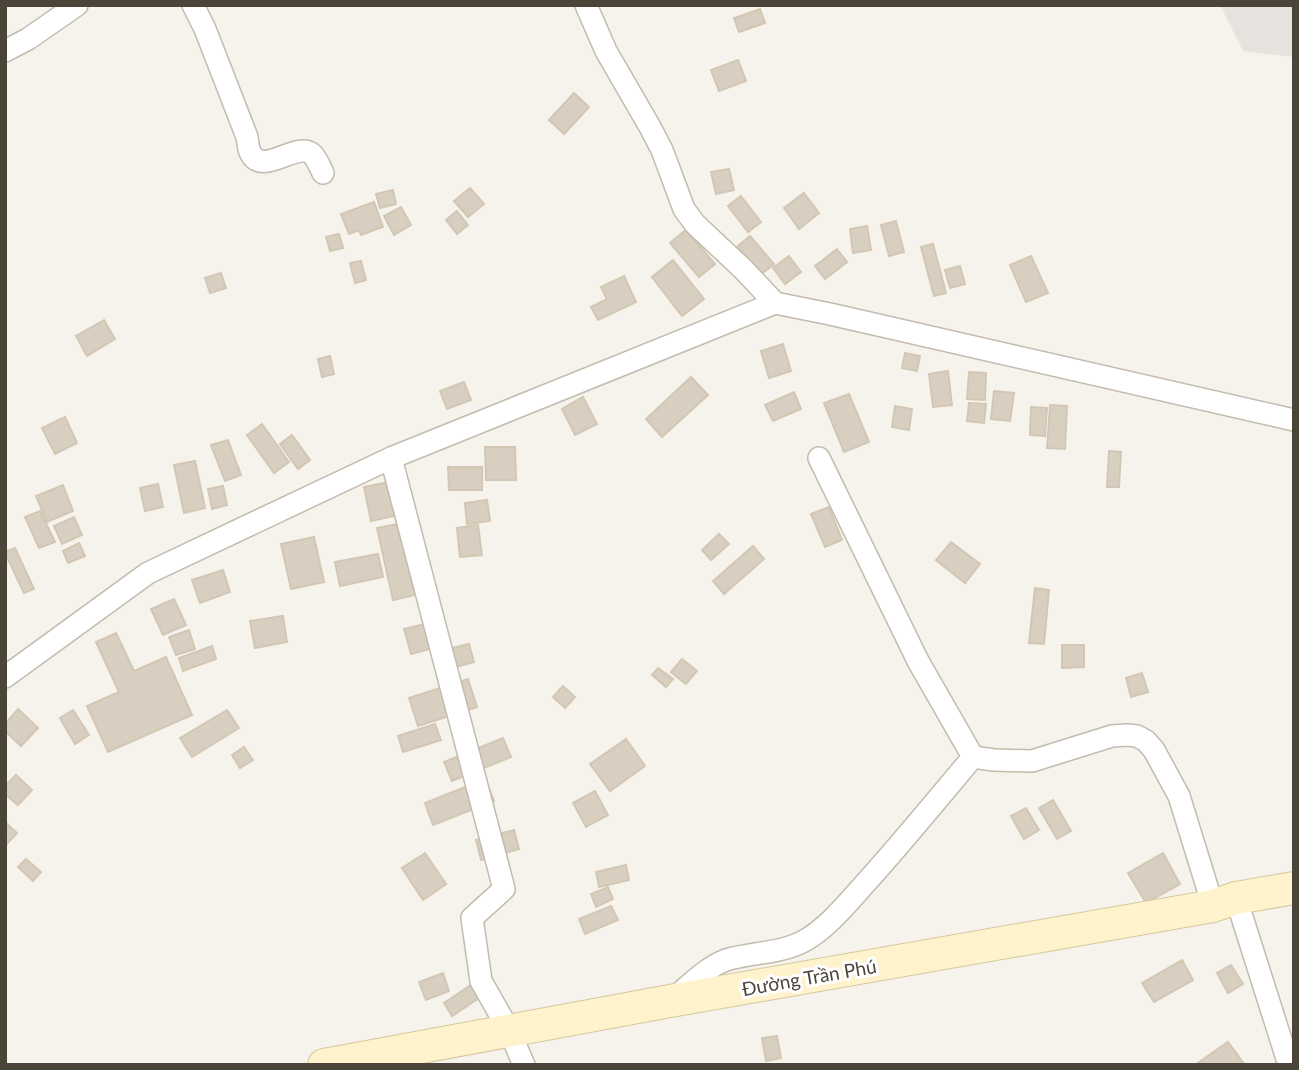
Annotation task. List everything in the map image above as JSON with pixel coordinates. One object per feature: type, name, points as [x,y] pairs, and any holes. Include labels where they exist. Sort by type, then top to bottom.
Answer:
[{"type":"main road","name":"Đường Trần Phú","points":[[324,1065],[1294,888]]},
{"type":"street","points":[[5,51],[28,39],[76,5]]},
{"type":"street","points":[[193,5],[205,29],[247,137],[251,154],[267,162],[302,150],[310,151],[323,173]]},
{"type":"street","points":[[586,5],[606,51],[662,150],[684,209],[695,224],[775,303]]},
{"type":"street","points":[[5,677],[148,573],[391,457],[775,303],[1294,420]]},
{"type":"street","points":[[391,457],[504,889],[472,918],[481,981],[510,1032],[524,1065]]},
{"type":"street","points":[[819,458],[918,661],[973,757]]},
{"type":"street","points":[[973,757],[1032,761],[1112,736],[1137,736],[1146,741],[1154,750],[1179,796],[1289,1065]]},
{"type":"street","points":[[670,1001],[698,978],[725,961],[788,947],[803,942],[815,933],[839,913],[973,757]]},
{"type":"shaded area","points":[[1220,5],[1294,5],[1294,57],[1243,51]]},
{"type":"building","points":[[760,9],[765,23],[739,32],[734,18]]},
{"type":"building","points":[[738,60],[746,81],[719,91],[711,70]]},
{"type":"building","points":[[574,93],[589,107],[564,134],[549,120]]},
{"type":"building","points":[[729,169],[734,190],[716,194],[711,172]]},
{"type":"building","points":[[470,188],[484,204],[468,217],[454,201]]},
{"type":"building","points":[[393,190],[396,204],[380,208],[376,194]]},
{"type":"building","points":[[804,193],[819,213],[799,229],[784,208]]},
{"type":"building","points":[[741,196],[761,222],[748,232],[728,206]]},
{"type":"building","points":[[374,202],[383,227],[361,235],[359,230],[349,234],[341,214]]},
{"type":"building","points":[[401,207],[411,225],[394,235],[384,216]]},
{"type":"building","points":[[457,211],[468,225],[457,234],[446,220]]},
{"type":"building","points":[[896,221],[904,252],[889,256],[881,225]]},
{"type":"building","points":[[867,226],[871,250],[853,253],[850,229]]},
{"type":"building","points":[[686,230],[715,264],[699,277],[670,243]]},
{"type":"building","points":[[339,234],[343,248],[330,251],[326,237]]},
{"type":"building","points":[[750,236],[774,264],[760,275],[737,247]]},
{"type":"building","points":[[933,244],[946,293],[934,296],[921,247]]},
{"type":"building","points":[[837,249],[847,262],[825,279],[815,266]]},
{"type":"building","points":[[789,256],[801,272],[785,284],[773,268]]},
{"type":"building","points":[[1031,256],[1048,293],[1026,302],[1010,265]]},
{"type":"building","points":[[673,260],[704,299],[682,316],[652,277]]},
{"type":"building","points":[[361,261],[366,280],[355,283],[350,263]]},
{"type":"building","points":[[960,266],[965,284],[950,288],[945,270]]},
{"type":"building","points":[[221,273],[226,288],[210,293],[205,278]]},
{"type":"building","points":[[624,276],[636,302],[598,320],[591,307],[607,299],[601,287]]},
{"type":"building","points":[[104,320],[115,339],[87,356],[76,336]]},
{"type":"building","points":[[783,344],[791,371],[769,378],[761,351]]},
{"type":"building","points":[[905,353],[920,356],[917,371],[902,368]]},
{"type":"building","points":[[330,356],[334,374],[322,377],[318,359]]},
{"type":"building","points":[[948,371],[952,405],[933,407],[929,374]]},
{"type":"building","points":[[969,372],[986,373],[985,400],[967,399]]},
{"type":"building","points":[[691,377],[708,395],[662,437],[646,419]]},
{"type":"building","points":[[464,382],[471,400],[447,409],[440,391]]},
{"type":"building","points":[[994,391],[1014,393],[1010,421],[991,419]]},
{"type":"building","points":[[794,392],[801,409],[773,421],[765,405]]},
{"type":"building","points":[[849,394],[869,442],[844,452],[824,403]]},
{"type":"building","points":[[583,397],[597,424],[575,435],[562,409]]},
{"type":"building","points":[[969,403],[986,404],[984,423],[967,421]]},
{"type":"building","points":[[1050,405],[1067,406],[1065,449],[1047,448]]},
{"type":"building","points":[[895,406],[912,409],[909,430],[892,427]]},
{"type":"building","points":[[1031,407],[1047,408],[1045,436],[1030,435]]},
{"type":"building","points":[[65,417],[77,443],[55,454],[42,428]]},
{"type":"building","points":[[262,424],[289,462],[274,473],[247,435]]},
{"type":"building","points":[[292,435],[310,460],[298,469],[280,444]]},
{"type":"building","points":[[228,440],[241,475],[225,481],[211,445]]},
{"type":"building","points":[[485,447],[515,447],[516,480],[486,480]]},
{"type":"building","points":[[1109,451],[1121,452],[1119,487],[1107,487]]},
{"type":"building","points":[[195,461],[205,508],[184,513],[174,465]]},
{"type":"building","points":[[448,467],[482,467],[482,490],[449,490]]},
{"type":"building","points":[[400,480],[407,513],[371,521],[364,487]]},
{"type":"building","points":[[158,484],[163,507],[145,511],[140,488]]},
{"type":"building","points":[[63,485],[73,511],[47,522],[36,496]]},
{"type":"building","points":[[223,486],[227,505],[212,509],[208,489]]},
{"type":"building","points":[[487,500],[490,521],[467,524],[465,503]]},
{"type":"building","points":[[829,507],[842,540],[825,547],[811,514]]},
{"type":"building","points":[[40,511],[55,542],[39,548],[25,517]]},
{"type":"building","points":[[74,517],[82,535],[62,544],[54,526]]},
{"type":"building","points":[[413,521],[428,592],[393,600],[377,528]]},
{"type":"building","points":[[478,525],[482,555],[460,557],[457,528]]},
{"type":"building","points":[[719,534],[729,544],[711,560],[702,550]]},
{"type":"building","points":[[314,537],[324,582],[291,589],[281,544]]},
{"type":"building","points":[[951,542],[980,564],[965,583],[936,560]]},
{"type":"building","points":[[79,543],[85,556],[68,563],[63,551]]},
{"type":"building","points":[[753,546],[764,559],[724,594],[713,581]]},
{"type":"building","points":[[15,548],[34,589],[24,593],[5,553]]},
{"type":"building","points":[[378,554],[383,577],[340,586],[335,562]]},
{"type":"building","points":[[223,570],[230,592],[200,603],[192,580]]},
{"type":"building","points":[[1035,588],[1049,590],[1044,644],[1029,643]]},
{"type":"building","points":[[174,599],[186,625],[163,635],[151,609]]},
{"type":"building","points":[[283,616],[287,642],[255,648],[250,621]]},
{"type":"building","points":[[433,622],[440,646],[411,654],[404,629]]},
{"type":"building","points":[[189,630],[195,649],[176,655],[169,637]]},
{"type":"building","points":[[116,633],[134,671],[166,657],[192,715],[108,752],[87,706],[119,692],[96,642]]},
{"type":"building","points":[[469,644],[474,662],[437,672],[432,653]]},
{"type":"building","points":[[1062,645],[1084,645],[1084,667],[1062,668]]},
{"type":"building","points":[[212,646],[216,659],[183,671],[179,658]]},
{"type":"building","points":[[682,659],[697,671],[686,684],[671,672]]},
{"type":"building","points":[[658,668],[673,679],[666,687],[652,675]]},
{"type":"building","points":[[1142,673],[1148,692],[1131,697],[1126,678]]},
{"type":"building","points":[[468,679],[477,707],[418,726],[409,698]]},
{"type":"building","points":[[563,686],[575,697],[565,708],[553,697]]},
{"type":"building","points":[[18,709],[38,728],[21,746],[5,731],[5,724]]},
{"type":"building","points":[[73,710],[89,735],[75,744],[60,718]]},
{"type":"building","points":[[227,710],[239,728],[192,757],[180,738]]},
{"type":"building","points":[[435,724],[441,740],[403,752],[398,736]]},
{"type":"building","points":[[503,738],[511,757],[452,781],[444,762]]},
{"type":"building","points":[[626,739],[645,766],[610,791],[590,764]]},
{"type":"building","points":[[244,747],[253,760],[240,768],[232,755]]},
{"type":"building","points":[[16,775],[32,790],[18,805],[5,794],[5,786]]},
{"type":"building","points":[[485,779],[494,801],[433,825],[425,803]]},
{"type":"building","points":[[595,791],[608,815],[586,827],[573,803]]},
{"type":"building","points":[[1053,800],[1071,831],[1057,839],[1039,808]]},
{"type":"building","points":[[1026,808],[1039,830],[1024,839],[1011,816]]},
{"type":"building","points":[[5,822],[17,833],[5,846]]},
{"type":"building","points":[[514,830],[519,849],[481,860],[476,840]]},
{"type":"building","points":[[425,853],[446,884],[423,900],[402,868]]},
{"type":"building","points":[[1163,853],[1180,884],[1146,903],[1128,873]]},
{"type":"building","points":[[26,859],[41,872],[33,881],[18,867]]},
{"type":"building","points":[[626,865],[629,880],[599,887],[596,872]]},
{"type":"building","points":[[608,887],[613,899],[596,907],[591,894]]},
{"type":"building","points":[[611,906],[618,920],[585,934],[579,919]]},
{"type":"building","points":[[1182,960],[1193,980],[1154,1002],[1142,983]]},
{"type":"building","points":[[1231,965],[1243,984],[1228,993],[1217,973]]},
{"type":"building","points":[[443,973],[449,991],[426,1000],[419,982]]},
{"type":"building","points":[[477,981],[485,994],[452,1016],[444,1003]]},
{"type":"building","points":[[777,1036],[781,1058],[766,1061],[762,1038]]},
{"type":"building","points":[[1228,1042],[1245,1065],[1195,1065]]}]
